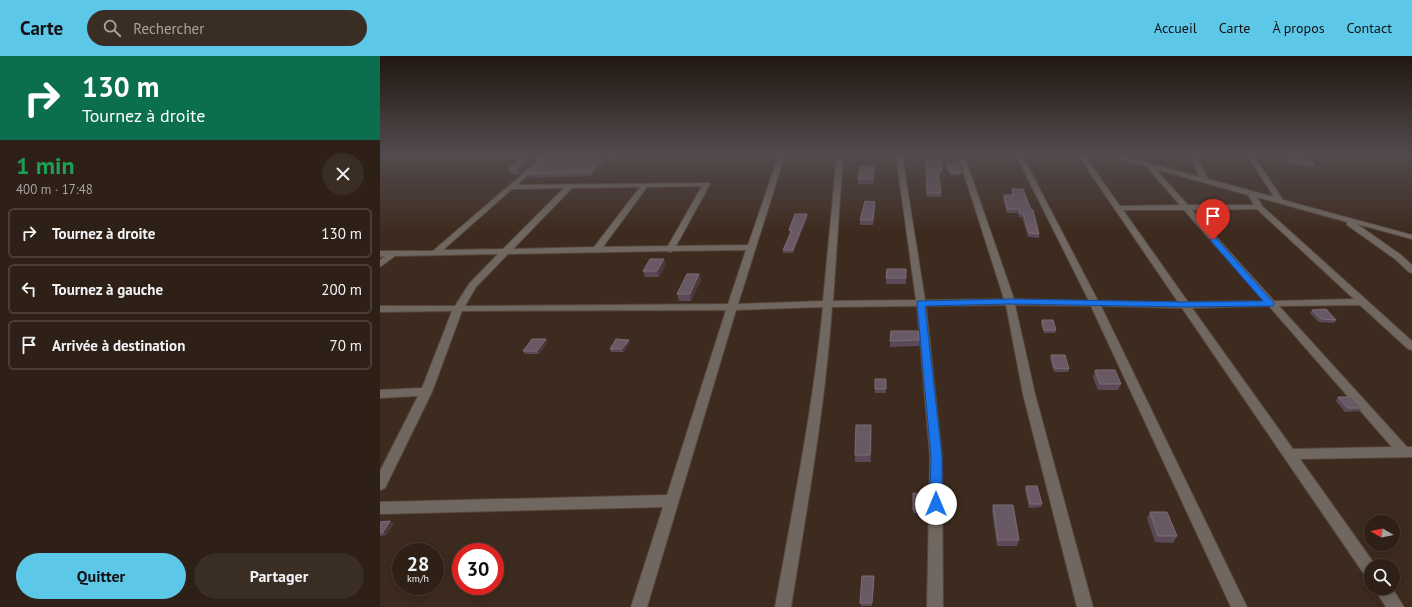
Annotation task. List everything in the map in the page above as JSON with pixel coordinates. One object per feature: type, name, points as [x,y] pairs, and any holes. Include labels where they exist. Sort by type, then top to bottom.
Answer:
[{"type":"street","points":[[436,253],[518,181]]},
{"type":"street","points":[[638,607],[673,501],[750,247],[773,181]]},
{"type":"street","points":[[783,607],[822,368],[838,181]]},
{"type":"street","points":[[903,181],[921,303],[936,457],[935,607]]},
{"type":"street","points":[[970,181],[1010,302],[1029,394],[1085,607]]},
{"type":"street","points":[[1032,181],[1095,304],[1239,607]]},
{"type":"street","points":[[1099,181],[1364,562]]},
{"type":"street","points":[[1161,181],[1270,304],[1408,452]]},
{"type":"street","points":[[1208,181],[1412,237]]},
{"type":"street","points":[[1267,181],[1280,201]]},
{"type":"street","points":[[511,187],[707,184],[670,250]]},
{"type":"street","points":[[596,251],[645,185]]},
{"type":"street","points":[[380,484],[426,392],[458,309],[472,286],[570,186]]},
{"type":"street","points":[[1251,193],[1258,207],[1412,347]]},
{"type":"street","points":[[1118,208],[1258,207]]},
{"type":"street","points":[[1344,218],[1398,257],[1412,270]]},
{"type":"street","points":[[380,254],[670,250],[750,247]]},
{"type":"street","points":[[380,264],[393,254]]},
{"type":"street","points":[[380,309],[731,307],[828,304],[1010,302],[1184,305],[1363,302]]},
{"type":"street","points":[[380,394],[426,392]]},
{"type":"street","points":[[1289,454],[1408,452]]},
{"type":"street","points":[[380,508],[673,501]]},
{"type":"street","points":[[1387,595],[1396,607]]},
{"type":"building","points":[[927,181],[939,181],[941,193],[927,193]]},
{"type":"building","points":[[1012,189],[1023,189],[1031,210],[1033,210],[1039,234],[1029,233],[1023,213],[1020,213],[1019,209],[1007,209],[1004,195],[1014,195]]},
{"type":"building","points":[[865,201],[875,202],[873,220],[860,220]]},
{"type":"building","points":[[795,214],[807,214],[793,250],[783,250],[792,230],[789,230]]},
{"type":"building","points":[[650,259],[664,259],[657,271],[643,271]]},
{"type":"building","points":[[887,269],[906,269],[906,278],[886,278]]},
{"type":"building","points":[[687,274],[699,274],[690,294],[677,294]]},
{"type":"building","points":[[1326,309],[1336,320],[1321,319],[1312,310]]},
{"type":"building","points":[[1042,320],[1053,320],[1056,330],[1044,330]]},
{"type":"building","points":[[891,331],[918,331],[919,340],[890,341]]},
{"type":"building","points":[[532,339],[546,339],[537,351],[523,351]]},
{"type":"building","points":[[616,339],[629,340],[622,349],[610,349]]},
{"type":"building","points":[[1051,355],[1065,355],[1069,369],[1054,368]]},
{"type":"building","points":[[1095,370],[1115,370],[1121,384],[1100,384]]},
{"type":"building","points":[[875,379],[886,379],[886,389],[875,389]]},
{"type":"building","points":[[1338,397],[1352,397],[1361,408],[1348,408]]},
{"type":"building","points":[[856,425],[871,425],[870,455],[855,455]]},
{"type":"building","points":[[1026,486],[1037,486],[1042,504],[1030,504]]},
{"type":"building","points":[[913,493],[924,494],[924,510],[913,510]]},
{"type":"building","points":[[993,505],[1013,505],[1019,540],[998,540]]},
{"type":"building","points":[[1150,512],[1167,512],[1177,536],[1158,536]]},
{"type":"building","points":[[390,521],[383,532],[380,532],[380,522]]},
{"type":"building","points":[[862,576],[874,576],[872,603],[860,603]]},
{"type":"route","points":[[936,504],[936,457],[921,303],[1010,302],[1184,305],[1270,304],[1213,240]]}]
